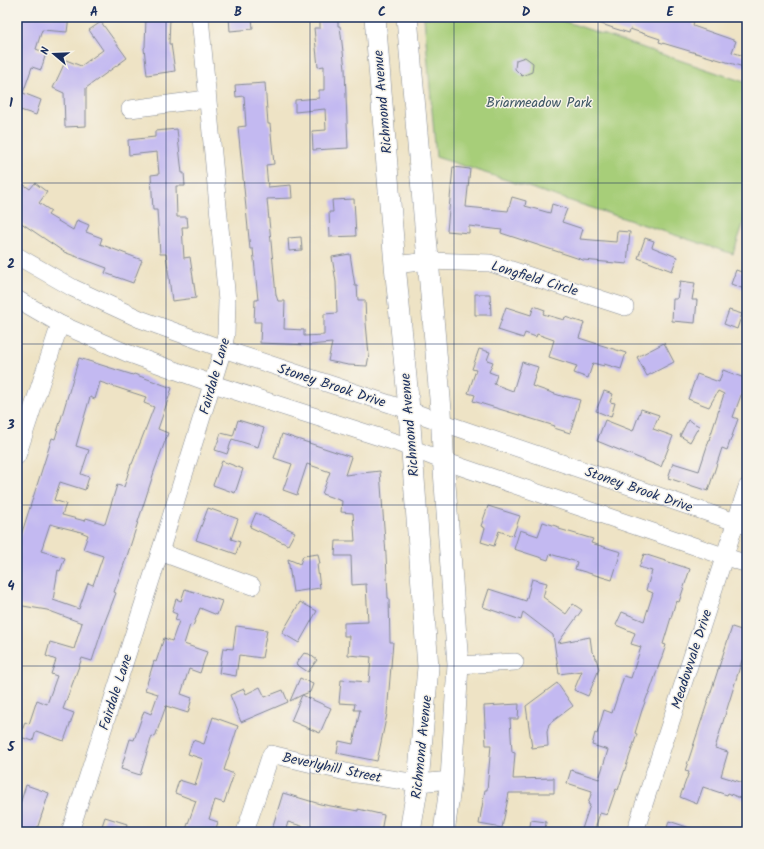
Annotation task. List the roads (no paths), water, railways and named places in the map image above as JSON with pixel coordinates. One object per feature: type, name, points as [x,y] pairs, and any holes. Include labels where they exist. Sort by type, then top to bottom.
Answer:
[{"type":"main road","name":"Richmond Avenue","points":[[375,17],[428,667],[418,783],[410,832]]},
{"type":"main road","points":[[407,17],[441,422],[458,665],[451,780],[444,832]]},
{"type":"street","name":"Fairdale Lane","points":[[70,832],[213,384],[226,334],[227,301],[206,99],[200,17]]},
{"type":"street","points":[[130,109],[206,99]]},
{"type":"street","name":"Stoney Brook Drive","points":[[17,256],[73,288],[140,320],[741,524]]},
{"type":"street","name":"Longfield Circle","points":[[395,264],[428,261],[490,263],[624,307]]},
{"type":"street","points":[[17,299],[60,324],[127,353],[213,384],[411,448],[444,461],[747,564]]},
{"type":"street","points":[[17,456],[60,324]]},
{"type":"street","name":"Meadowvale Drive","points":[[635,832],[724,556],[741,524],[747,487]]},
{"type":"street","points":[[160,552],[252,586]]},
{"type":"street","points":[[458,665],[516,662]]},
{"type":"street","name":"Beverlyhill Street","points":[[245,832],[271,754],[350,773],[418,783],[451,780]]},
{"type":"park label","name":"Briarmeadow Park","points":[[539,102]]}]
